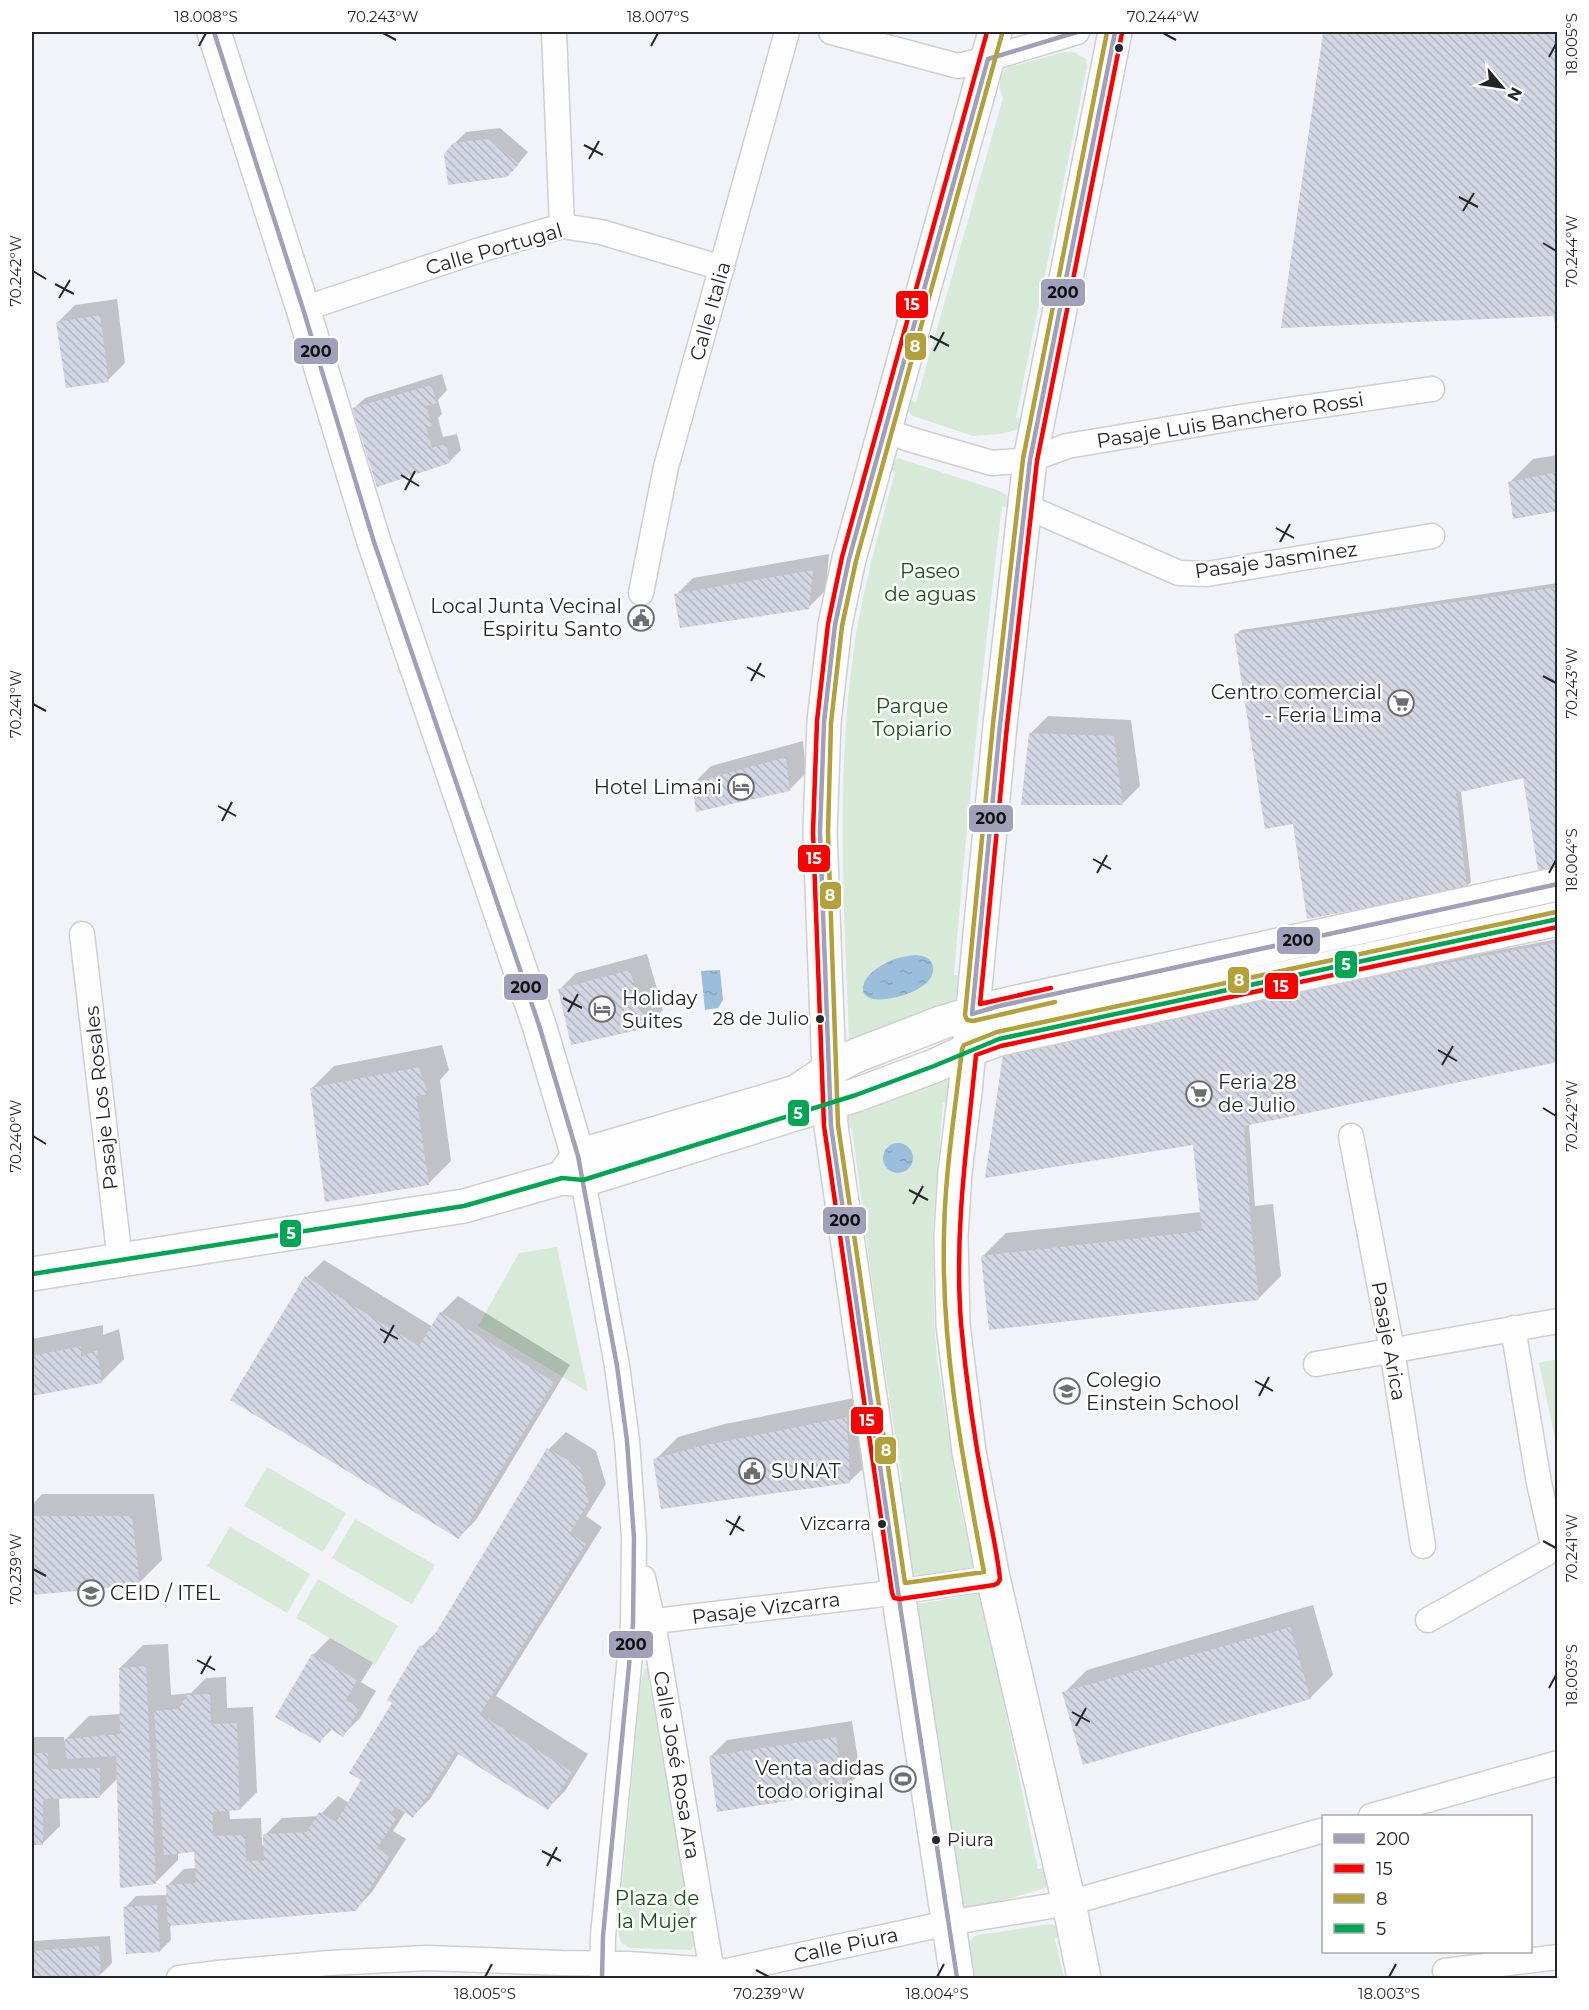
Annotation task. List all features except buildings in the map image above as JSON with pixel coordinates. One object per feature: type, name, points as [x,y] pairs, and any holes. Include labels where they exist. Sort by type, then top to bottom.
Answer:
[{"type":"main road","points":[[214,32],[303,309],[374,542],[539,1025],[574,1171]]},
{"type":"main road","points":[[1084,1978],[1069,1903],[993,1578],[969,1452],[953,1325],[952,1225],[955,1172],[1000,725],[1030,460],[1115,32]]},
{"type":"main road","points":[[957,1978],[831,1126],[820,832],[824,722],[835,625],[849,559],[992,45]]},
{"type":"main road","points":[[32,1274],[464,1206],[574,1171],[796,1092],[855,1056],[943,1022],[999,1006],[1557,884]]},
{"type":"main road","points":[[574,1171],[830,1103],[934,1066],[999,1039],[1557,919]]},
{"type":"street","points":[[554,32],[562,226]]},
{"type":"street","name":"Calle Italia","points":[[640,593],[666,467],[787,32]]},
{"type":"street","points":[[831,32],[958,66],[992,45],[1077,32]]},
{"type":"street","name":"Calle Portugal","points":[[303,309],[480,250],[562,226],[600,232],[722,268]]},
{"type":"street","name":"Pasaje Luis Banchero Rossi","points":[[884,430],[992,463],[1030,460],[1067,446],[1432,388]]},
{"type":"street","name":"Pasaje Jasminez","points":[[1025,506],[1179,573],[1207,574],[1432,536]]},
{"type":"street","name":"Pasaje Los Rosales","points":[[82,934],[120,1261]]},
{"type":"street","name":"Pasaje Arica","points":[[1351,1136],[1392,1350],[1423,1546]]},
{"type":"street","points":[[574,1171],[617,1366],[627,1441],[643,1623],[602,1971]]},
{"type":"street","points":[[1316,1364],[1557,1321]]},
{"type":"street","points":[[1428,1620],[1554,1549],[1539,1483],[1513,1329]]},
{"type":"street","name":"Pasaje Vizcarra","points":[[643,1623],[899,1592],[993,1578]]},
{"type":"street","name":"Calle José Rosa Ara","points":[[643,1623],[712,1974]]},
{"type":"street","points":[[1379,1815],[1426,1809],[1557,1763]]},
{"type":"street","name":"Calle Piura","points":[[178,1978],[319,1964],[428,1958],[602,1971],[712,1974],[948,1923],[1069,1903],[1322,1830]]},
{"type":"street","points":[[1445,1967],[1557,1958]]},
{"type":"green space","points":[[1064,52],[1074,52],[1086,59],[1087,67],[1016,418],[1023,419],[1022,426],[1001,434],[973,436],[913,416],[909,412],[910,401],[916,402],[1003,98],[1000,79],[1006,68]]},
{"type":"green space","name":"Parque Topiario","points":[[898,458],[1000,491],[1009,497],[1010,508],[1002,506],[982,682],[954,975],[959,975],[958,994],[955,1000],[849,1040],[843,790],[849,691],[863,598],[895,472],[888,469]]},
{"type":"green space","points":[[949,1075],[955,1077],[952,1103],[943,1103],[933,1225],[934,1319],[937,1358],[957,1491],[971,1557],[975,1555],[977,1563],[955,1573],[923,1576],[909,1572],[897,1490],[902,1480],[875,1304],[852,1129],[849,1127],[848,1116],[850,1112]]},
{"type":"green space","points":[[557,1247],[588,1392],[478,1326],[519,1253]]},
{"type":"green space","points":[[1558,1359],[1557,1448],[1539,1363]]},
{"type":"green space","points":[[267,1467],[346,1513],[323,1552],[244,1506]]},
{"type":"green space","points":[[355,1519],[435,1565],[412,1604],[332,1558]]},
{"type":"green space","points":[[230,1527],[310,1574],[287,1613],[207,1566]]},
{"type":"green space","points":[[318,1579],[398,1626],[375,1665],[296,1618]]},
{"type":"green space","points":[[984,1593],[985,1612],[1038,1869],[1046,1867],[1048,1882],[1046,1888],[959,1913],[953,1846],[932,1720],[917,1604]]},
{"type":"green space","name":"Plaza de la Mujer","points":[[645,1668],[650,1669],[698,1940],[691,1950],[630,1948],[621,1943],[618,1930],[641,1682]]},
{"type":"green space","points":[[1051,1924],[1056,1926],[1059,1936],[1055,1939],[1064,1978],[975,1978],[969,1941],[977,1935]]},
{"type":"water","points":[[916,955],[927,958],[933,967],[933,973],[925,984],[905,995],[892,998],[870,998],[865,994],[864,983],[875,970],[892,960]]},
{"type":"water","points":[[720,970],[723,1000],[718,1008],[705,1010],[701,971]]},
{"type":"water","points":[[898,1143],[904,1144],[912,1152],[912,1164],[904,1172],[898,1173],[892,1172],[884,1164],[883,1158],[884,1152],[892,1144]]},
{"type":"transit line","name":"200","points":[[214,32],[303,309],[374,542],[539,1025],[578,1156],[617,1366],[627,1441],[634,1538],[633,1624],[603,1936],[602,1978]]},
{"type":"transit line","name":"15","points":[[987,32],[842,557],[828,624],[817,721],[813,832],[824,1126],[894,1598],[994,1585],[1000,1579],[971,1408],[959,1289],[962,1189],[976,1055],[1001,1046],[1558,927]]},
{"type":"transit line","name":"200","points":[[957,1978],[901,1612],[831,1126],[820,832],[824,722],[835,625],[849,559],[988,59],[1077,32]]},
{"type":"transit line","name":"8","points":[[1055,1002],[973,1021],[967,1020],[965,1015],[993,724],[1023,459],[1107,32]]},
{"type":"transit line","name":"200","points":[[1115,32],[1030,460],[1000,725],[972,1014],[999,1006],[1558,884]]},
{"type":"transit line","name":"15","points":[[1051,988],[980,1004],[1007,726],[1037,461],[1122,33]]},
{"type":"transit line","name":"8","points":[[1002,34],[856,561],[842,626],[831,723],[828,832],[838,1125],[905,1583],[984,1572],[955,1404],[944,1277],[946,1188],[964,1045],[997,1032],[1556,912]]},
{"type":"transit line","name":"5","points":[[32,1274],[464,1206],[562,1178],[583,1180],[856,1095],[999,1039],[1558,919]]},
{"type":"place","name":"Local Junta Vecinal Espiritu Santo","points":[[641,618]]},
{"type":"place","name":"Centro comercial - Feria Lima","points":[[1401,703]]},
{"type":"place","name":"Hotel Limani","points":[[741,787]]},
{"type":"place","name":"Holiday Suites","points":[[602,1009]]},
{"type":"place","name":"28 de Julio","points":[[820,1019]]},
{"type":"place","name":"Feria 28 de Julio","points":[[1199,1094]]},
{"type":"place","name":"Colegio Einstein School","points":[[1067,1391]]},
{"type":"place","name":"SUNAT","points":[[752,1471]]},
{"type":"place","name":"Vizcarra","points":[[882,1524]]},
{"type":"place","name":"CEID / ITEL","points":[[91,1593]]},
{"type":"place","name":"Venta adidas todo original","points":[[903,1779]]},
{"type":"place","name":"Piura","points":[[936,1840]]},
{"type":"park label","name":"Paseo de aguas","points":[[930,582]]}]
